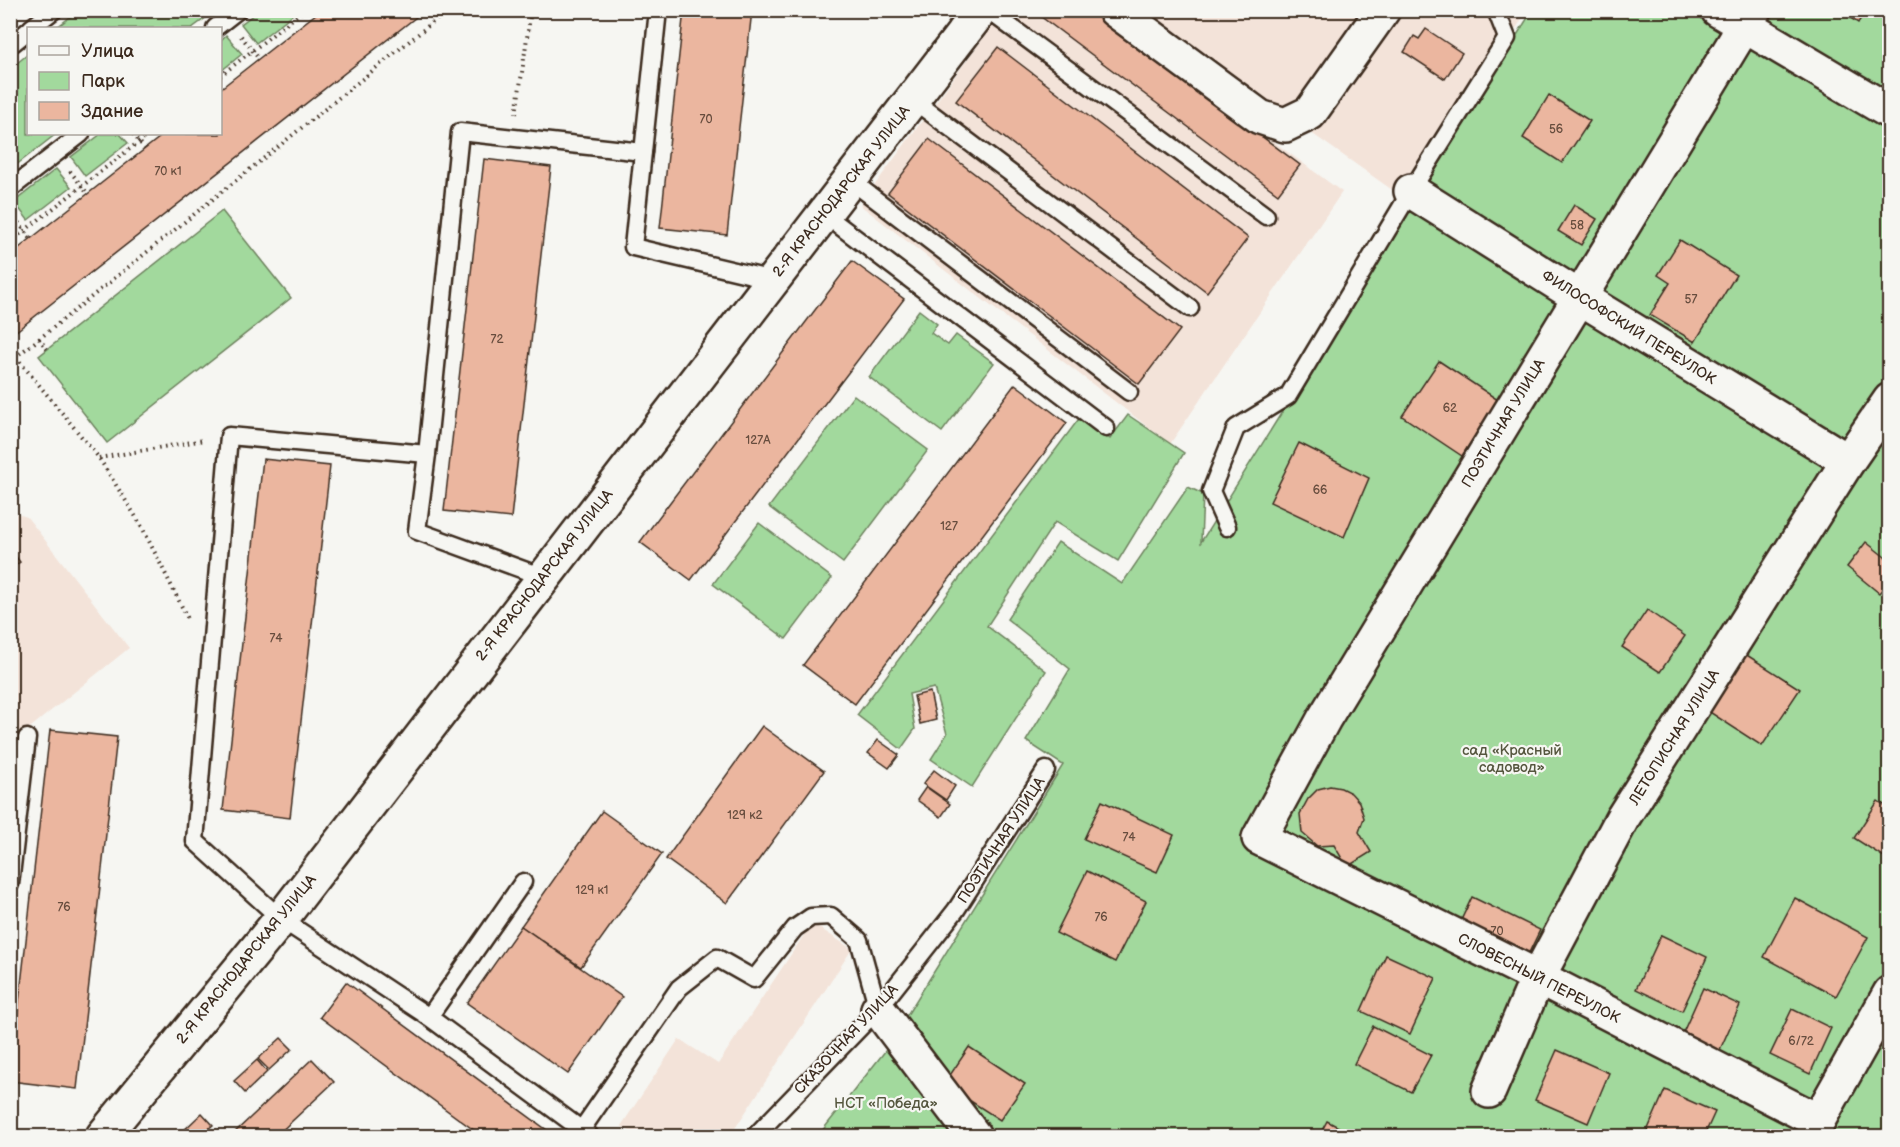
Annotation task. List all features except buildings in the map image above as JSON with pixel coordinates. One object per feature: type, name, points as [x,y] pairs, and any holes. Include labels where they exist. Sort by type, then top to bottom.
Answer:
[{"type":"street","name":"2-Я КРАСНОДАРСКАЯ УЛИЦА","points":[[103,1137],[281,919],[981,10]]},
{"type":"street","points":[[1115,10],[1260,117],[1285,125],[1310,113],[1383,10]]},
{"type":"street","points":[[1738,16],[1890,112]]},
{"type":"street","name":"ПОЭТИЧНАЯ УЛИЦА","points":[[1258,838],[1324,719],[1579,297],[1738,16]]},
{"type":"street","name":"ФИЛОСОФСКИЙ ПЕРЕУЛОК","points":[[1411,191],[1579,297],[1848,461]]},
{"type":"street","name":"ЛЕТОПИСНАЯ УЛИЦА","points":[[1489,1091],[1538,977],[1622,819],[1848,461],[1890,400]]},
{"type":"street","name":"СЛОВЕСНЫЙ ПЕРЕУЛОК","points":[[1258,838],[1538,977],[1816,1129]]},
{"type":"street","points":[[1816,1129],[1890,993]]},
{"type":"street","points":[[878,1009],[974,1137]]},
{"type":"lane","points":[[34,27],[54,10]]},
{"type":"lane","points":[[215,27],[238,10]]},
{"type":"lane","points":[[658,10],[633,247],[772,280]]},
{"type":"lane","points":[[988,10],[1266,216]]},
{"type":"lane","points":[[1227,527],[1211,491],[1236,428],[1288,396],[1411,191],[1507,38],[1496,10]]},
{"type":"lane","points":[[13,43],[27,32]]},
{"type":"lane","points":[[912,99],[1191,308]]},
{"type":"lane","points":[[543,577],[417,531],[460,132],[643,152]]},
{"type":"lane","points":[[10,189],[80,135]]},
{"type":"lane","points":[[850,180],[1130,392]]},
{"type":"lane","points":[[824,214],[1106,428]]},
{"type":"lane","points":[[427,454],[229,435],[195,841],[281,919],[429,1017],[586,1133],[680,988],[717,958],[754,979],[795,928],[811,918],[831,916],[859,940],[878,1009]]},
{"type":"lane","points":[[10,884],[27,738]]},
{"type":"lane","name":"ПОЭТИЧНАЯ УЛИЦА","points":[[956,910],[1046,770]]},
{"type":"lane","points":[[429,1017],[523,882]]},
{"type":"lane","name":"СКАЗОЧНАЯ УЛИЦА","points":[[756,1137],[878,1009],[956,910]]},
{"type":"path","points":[[222,74],[304,10]]},
{"type":"path","points":[[10,361],[448,10]]},
{"type":"path","points":[[513,138],[531,10]]},
{"type":"path","points":[[134,135],[145,149]]},
{"type":"path","points":[[10,242],[147,135]]},
{"type":"path","points":[[10,213],[31,239]]},
{"type":"path","points":[[39,339],[47,349]]},
{"type":"path","points":[[16,357],[99,458],[141,525],[209,663]]},
{"type":"path","points":[[99,458],[229,435]]},
{"type":"shaded area","points":[[1004,10],[1097,11],[1342,192],[1170,444],[860,205]]},
{"type":"shaded area","points":[[1138,11],[1527,11],[1408,201]]},
{"type":"shaded area","points":[[11,512],[27,517],[129,648],[11,743]]},
{"type":"shaded area","points":[[812,923],[852,949],[730,1136],[639,1136],[621,1126],[679,1039],[718,1064]]},
{"type":"green space","points":[[79,10],[215,10],[193,27],[57,27]]},
{"type":"green space","points":[[258,11],[297,11],[256,43],[241,24]]},
{"type":"green space","name":"сад «Красный садовод»","points":[[1532,11],[1889,11],[1889,1136],[985,1136],[902,1023],[1063,765],[1026,741],[1070,669],[1007,619],[1058,542],[1122,584],[1188,487],[1203,494],[1201,542]]},
{"type":"green space","points":[[226,35],[242,54],[222,70],[222,39]]},
{"type":"green space","points":[[27,55],[27,135],[55,135],[15,166],[11,159],[11,68]]},
{"type":"green space","points":[[100,135],[121,135],[128,143],[85,176],[71,157]]},
{"type":"green space","points":[[56,169],[71,187],[28,220],[14,202]]},
{"type":"green space","points":[[222,211],[291,298],[107,443],[39,356]]},
{"type":"green space","points":[[919,310],[937,324],[931,333],[948,345],[956,335],[994,363],[942,432],[869,377]]},
{"type":"green space","points":[[854,395],[928,450],[843,563],[769,507]]},
{"type":"green space","points":[[1128,415],[1184,453],[1118,561],[1055,522],[987,626],[1046,671],[972,787],[931,759],[947,734],[934,688],[909,694],[915,729],[901,749],[857,715],[1081,416],[1110,439]]},
{"type":"green space","points":[[759,523],[832,578],[786,639],[713,584]]},
{"type":"green space","name":"НСТ «Победа»","points":[[886,1050],[956,1136],[818,1136]]}]
